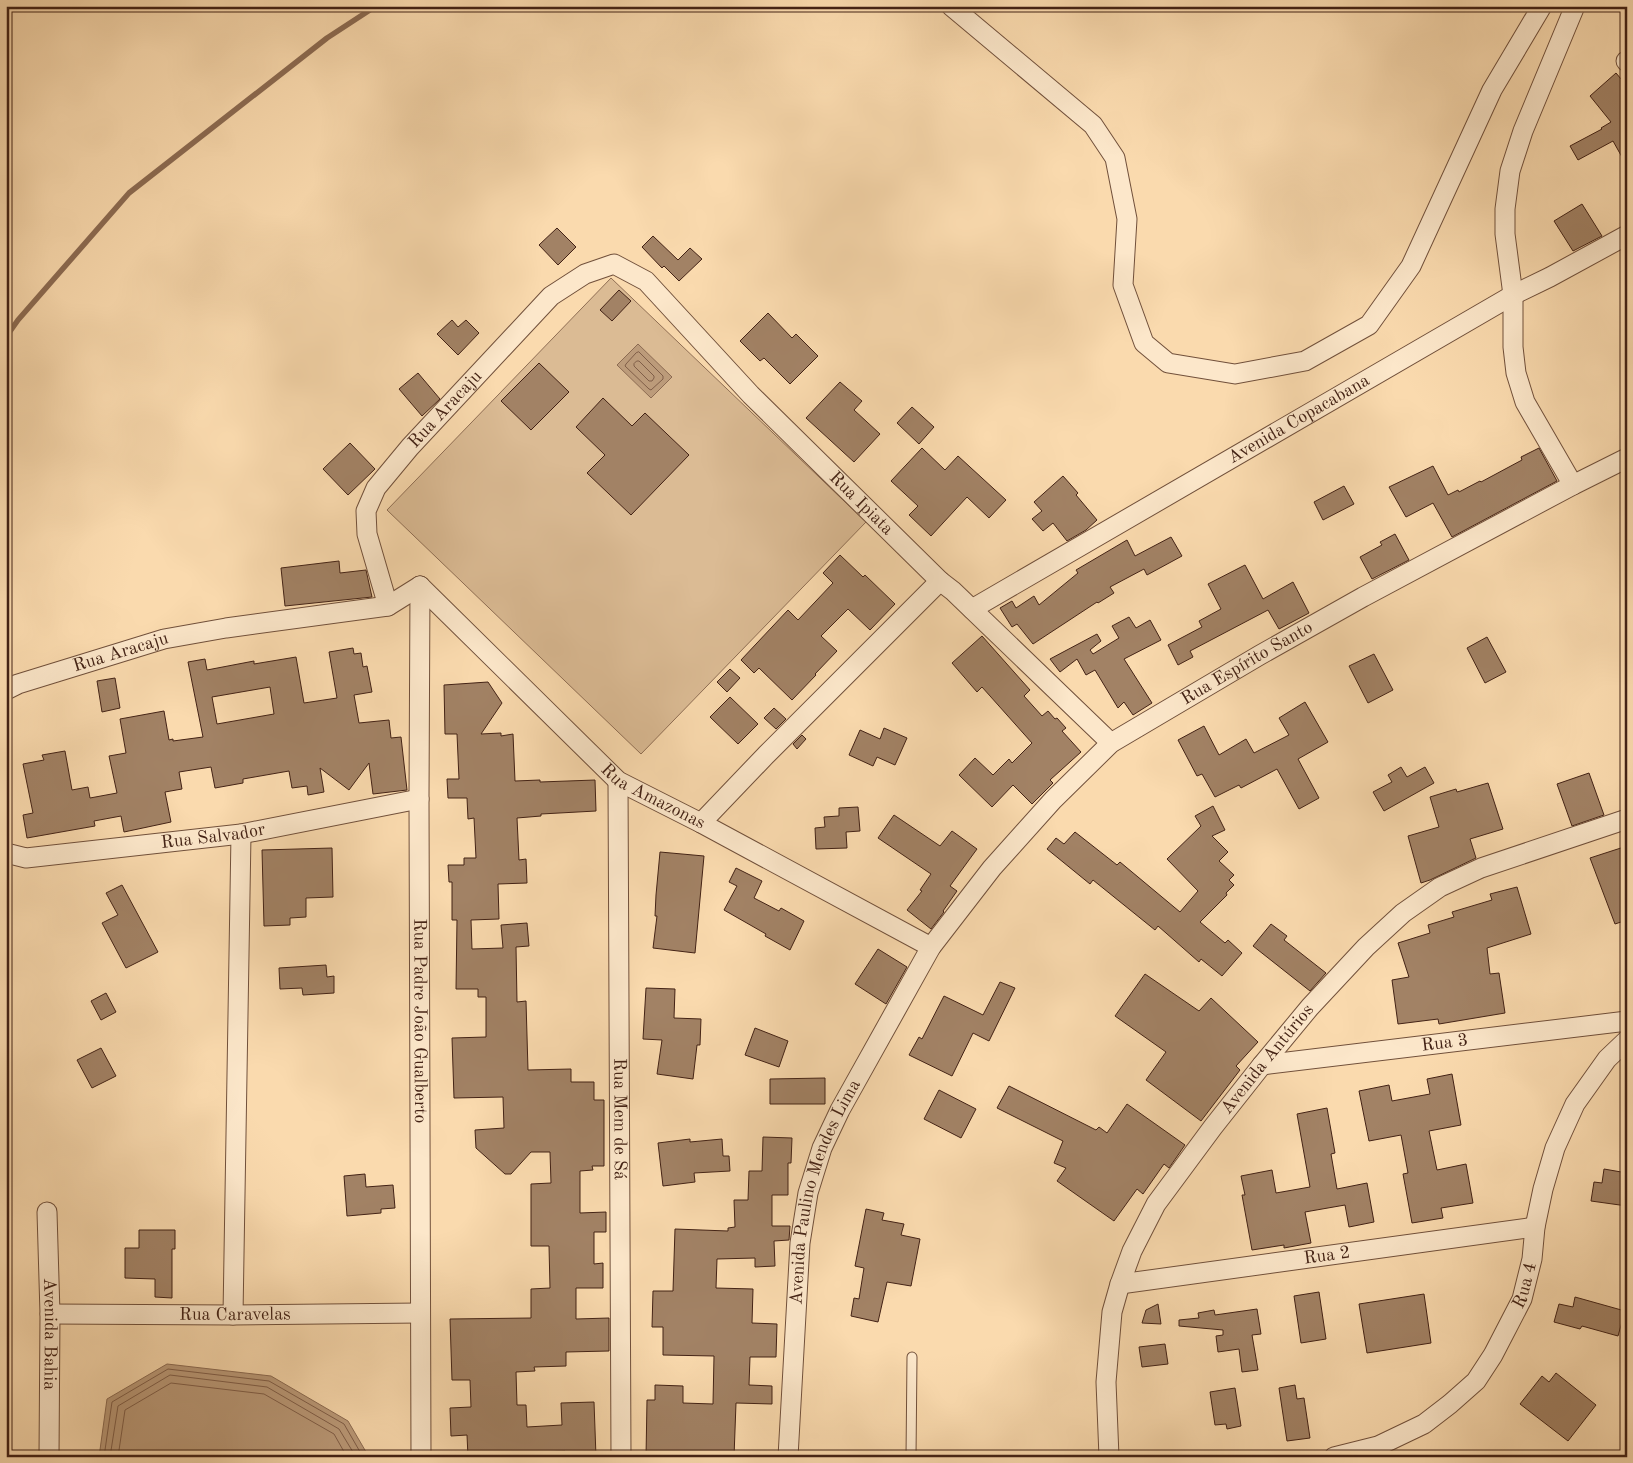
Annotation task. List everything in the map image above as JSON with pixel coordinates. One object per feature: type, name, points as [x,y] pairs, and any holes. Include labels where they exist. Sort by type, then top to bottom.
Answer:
[{"type":"street","points":[[951,6],[1092,125],[1116,158],[1127,219],[1122,285],[1144,343],[1168,363],[1235,374],[1305,361],[1369,325],[1411,266],[1492,90],[1542,6]]},
{"type":"street","points":[[1573,485],[1525,402],[1516,373],[1513,346],[1513,295],[1504,234],[1510,171],[1522,130],[1574,6]]},
{"type":"street","name":"Avenida Copacabana","points":[[972,609],[1513,295],[1627,235]]},
{"type":"street","name":"Rua Ipiata","points":[[614,264],[646,280],[751,394],[940,581],[972,609],[1111,743]]},
{"type":"street","name":"Rua Aracaju","points":[[388,606],[367,534],[366,511],[376,488],[410,447],[551,296],[585,274],[614,264]]},
{"type":"street","name":"Rua Espírito Santo","points":[[931,947],[992,868],[1053,800],[1111,743],[1286,640],[1573,485],[1627,458]]},
{"type":"street","points":[[701,823],[766,755],[940,581]]},
{"type":"street","name":"Rua Aracaju","points":[[6,690],[18,684],[164,638],[388,606],[420,586]]},
{"type":"street","name":"Rua Amazonas","points":[[420,586],[618,781],[701,823],[931,947]]},
{"type":"street","name":"Rua Padre João Gualberto","points":[[420,586],[421,1457]]},
{"type":"street","name":"Rua Mem de Sá","points":[[618,781],[621,1457]]},
{"type":"street","name":"Rua Salvador","points":[[6,853],[26,858],[241,834],[419,799]]},
{"type":"street","name":"Avenida Antúrios","points":[[1109,1457],[1106,1382],[1112,1312],[1132,1251],[1156,1204],[1213,1127],[1262,1066],[1310,1007],[1366,947],[1418,902],[1440,888],[1481,868],[1627,818]]},
{"type":"street","points":[[233,1316],[241,834]]},
{"type":"street","name":"Avenida Paulino Mendes Lima","points":[[788,1457],[800,1243],[808,1193],[822,1148],[840,1110],[931,947]]},
{"type":"street","name":"Rua 3","points":[[1262,1066],[1627,1021]]},
{"type":"street","name":"Rua 4","points":[[1334,1457],[1378,1446],[1424,1424],[1476,1381],[1493,1355],[1522,1299],[1532,1259],[1535,1227],[1543,1189],[1555,1148],[1575,1104],[1607,1059],[1627,1040]]},
{"type":"street","name":"Avenida Bahia","points":[[47,1212],[50,1314],[49,1457]]},
{"type":"street","name":"Rua 2","points":[[1120,1284],[1535,1227]]},
{"type":"street","name":"Rua Caravelas","points":[[50,1314],[233,1316],[420,1313]]},
{"type":"lane","points":[[911,1457],[912,1357]]},
{"type":"shaded area","points":[[611,278],[866,522],[641,754],[387,510]]},
{"type":"water","points":[[638,344],[672,377],[651,398],[617,365]]},
{"type":"water","points":[[167,1364],[271,1376],[348,1421],[369,1457],[99,1457],[107,1399]]},
{"type":"building","points":[[1616,73],[1627,86],[1627,166],[1613,141],[1578,160],[1570,146],[1611,122],[1590,96]]},
{"type":"building","points":[[1582,204],[1602,236],[1573,251],[1554,221]]},
{"type":"building","points":[[557,228],[576,247],[558,265],[539,245]]},
{"type":"building","points":[[653,236],[678,260],[690,248],[702,259],[679,281],[664,266],[662,268],[642,247]]},
{"type":"building","points":[[619,290],[631,301],[612,321],[600,310]]},
{"type":"building","points":[[768,313],[792,338],[796,334],[818,356],[790,384],[764,358],[760,361],[740,341]]},
{"type":"building","points":[[452,320],[458,327],[466,320],[479,333],[458,355],[437,334]]},
{"type":"building","points":[[539,363],[569,392],[531,430],[501,401]]},
{"type":"building","points":[[418,373],[440,399],[422,416],[399,389]]},
{"type":"building","points":[[840,382],[862,401],[854,410],[880,434],[854,462],[806,418]]},
{"type":"building","points":[[603,398],[632,426],[645,413],[689,455],[631,515],[587,473],[605,455],[576,427]]},
{"type":"building","points":[[912,407],[934,427],[919,444],[897,423]]},
{"type":"building","points":[[350,443],[375,469],[348,495],[323,469]]},
{"type":"building","points":[[922,448],[945,470],[958,456],[1006,500],[989,518],[967,497],[931,536],[909,515],[918,506],[891,481]]},
{"type":"building","points":[[1539,448],[1557,481],[1452,537],[1433,503],[1406,517],[1389,487],[1433,466],[1448,495],[1481,482],[1522,460],[1521,457]]},
{"type":"building","points":[[1063,476],[1097,520],[1086,530],[1067,541],[1053,523],[1043,531],[1032,519],[1042,511],[1034,502]]},
{"type":"building","points":[[1344,486],[1354,504],[1323,520],[1314,502]]},
{"type":"building","points":[[1395,534],[1409,560],[1372,579],[1360,557],[1382,545],[1380,542]]},
{"type":"building","points":[[1171,537],[1182,556],[1147,575],[1144,569],[1110,587],[1114,593],[1033,644],[1017,624],[1012,627],[1000,608],[1012,601],[1016,608],[1034,596],[1039,605],[1078,573],[1076,570],[1127,540],[1135,556]]},
{"type":"building","points":[[840,555],[863,577],[865,575],[895,604],[870,630],[848,609],[821,636],[837,651],[792,700],[759,668],[754,673],[741,660],[788,610],[798,620],[833,583],[823,573]]},
{"type":"building","points":[[339,561],[340,573],[366,570],[372,597],[285,606],[281,568]]},
{"type":"building","points":[[1245,565],[1263,599],[1293,582],[1309,613],[1279,629],[1268,610],[1190,651],[1193,657],[1178,665],[1168,645],[1202,627],[1199,621],[1221,609],[1208,584]]},
{"type":"building","points":[[1129,617],[1136,628],[1150,620],[1161,640],[1124,659],[1152,703],[1133,715],[1124,702],[1118,708],[1095,670],[1086,675],[1077,659],[1060,672],[1050,659],[1097,634],[1101,641],[1090,650],[1093,654],[1119,638],[1112,626]]},
{"type":"building","points":[[982,636],[1030,690],[1024,696],[1042,716],[1048,711],[1055,719],[1057,718],[1066,728],[1062,731],[1081,752],[1050,780],[1053,783],[1032,804],[1013,785],[992,807],[959,775],[975,758],[993,775],[1009,759],[1012,763],[1032,743],[982,687],[977,692],[952,663]]},
{"type":"building","points":[[1487,637],[1506,672],[1485,683],[1467,648]]},
{"type":"building","points":[[353,648],[354,654],[361,653],[363,667],[367,666],[372,692],[354,695],[359,723],[389,720],[391,738],[401,737],[407,790],[373,794],[369,763],[349,790],[320,768],[324,792],[308,795],[307,786],[292,788],[289,771],[243,779],[243,783],[215,788],[211,767],[179,772],[182,789],[165,792],[171,822],[124,832],[121,816],[94,821],[95,826],[27,838],[23,815],[33,813],[23,764],[44,760],[42,755],[65,751],[72,790],[88,787],[90,798],[117,793],[109,756],[126,753],[120,719],[164,711],[169,740],[203,737],[188,662],[205,659],[207,670],[254,661],[254,664],[296,657],[304,703],[337,698],[329,652]],"holes":[[[270,687],[274,714],[217,724],[212,697]]]},
{"type":"building","points":[[1374,654],[1393,690],[1368,703],[1349,666]]},
{"type":"building","points":[[730,669],[740,678],[727,692],[717,682]]},
{"type":"building","points":[[115,678],[120,708],[102,712],[97,681]]},
{"type":"building","points":[[488,682],[502,703],[481,734],[501,733],[501,736],[513,734],[515,781],[595,780],[596,811],[541,814],[541,816],[517,818],[519,860],[526,859],[527,883],[498,884],[499,919],[471,920],[472,949],[503,948],[501,925],[527,923],[529,946],[516,947],[517,1002],[526,1001],[528,1070],[571,1069],[571,1082],[594,1082],[594,1100],[604,1100],[604,1166],[592,1166],[593,1170],[580,1171],[580,1213],[606,1212],[606,1232],[594,1232],[594,1264],[603,1263],[603,1288],[576,1288],[576,1319],[609,1318],[609,1351],[566,1352],[566,1366],[534,1367],[535,1371],[516,1372],[517,1405],[526,1405],[527,1427],[562,1425],[561,1403],[594,1402],[596,1457],[565,1457],[565,1451],[509,1453],[509,1457],[468,1457],[467,1435],[451,1436],[450,1408],[471,1407],[470,1380],[452,1380],[450,1319],[531,1318],[531,1289],[550,1288],[549,1246],[531,1246],[531,1184],[551,1183],[550,1152],[531,1152],[511,1174],[505,1174],[476,1148],[475,1130],[504,1128],[503,1097],[454,1098],[452,1038],[486,1037],[486,997],[478,997],[478,989],[456,989],[457,920],[452,920],[452,882],[449,882],[448,865],[464,865],[464,858],[476,858],[474,818],[468,819],[467,798],[448,798],[447,779],[459,779],[457,734],[445,734],[444,685]]},
{"type":"building","points":[[730,697],[758,724],[738,744],[710,717]]},
{"type":"building","points":[[1305,702],[1328,742],[1298,759],[1319,798],[1299,809],[1277,769],[1241,788],[1239,785],[1215,797],[1202,774],[1197,776],[1178,740],[1204,726],[1219,755],[1246,739],[1254,753],[1289,735],[1279,718]]},
{"type":"building","points":[[774,708],[786,719],[776,729],[764,718]]},
{"type":"building","points":[[884,728],[907,738],[895,765],[877,757],[873,766],[849,755],[860,730],[880,739]]},
{"type":"building","points":[[802,735],[806,739],[797,749],[793,744]]},
{"type":"building","points":[[1401,767],[1407,777],[1425,767],[1434,783],[1384,811],[1373,792],[1392,782],[1388,775]]},
{"type":"building","points":[[1589,773],[1604,815],[1572,826],[1557,784]]},
{"type":"building","points":[[1488,783],[1503,829],[1470,839],[1476,858],[1421,883],[1408,836],[1439,827],[1430,797],[1456,789],[1457,792]]},
{"type":"building","points":[[1213,806],[1225,830],[1212,836],[1228,852],[1219,861],[1234,875],[1229,880],[1234,885],[1226,893],[1227,895],[1200,922],[1225,943],[1228,940],[1242,953],[1222,976],[1201,959],[1199,962],[1158,926],[1155,930],[1093,880],[1090,884],[1047,849],[1056,838],[1064,844],[1075,832],[1117,865],[1120,862],[1180,912],[1198,891],[1167,859],[1201,826],[1195,816]]},
{"type":"building","points":[[858,807],[860,831],[846,832],[847,848],[816,849],[815,828],[825,827],[824,817],[839,816],[839,808]]},
{"type":"building","points":[[894,815],[940,846],[952,831],[977,849],[950,886],[957,891],[931,929],[907,910],[922,891],[920,890],[931,874],[878,838]]},
{"type":"building","points":[[1627,846],[1627,920],[1615,924],[1590,858]]},
{"type":"building","points":[[332,848],[333,897],[306,898],[306,917],[290,918],[290,925],[264,926],[262,850]]},
{"type":"building","points":[[660,852],[704,856],[695,953],[653,948],[657,916],[655,916]]},
{"type":"building","points":[[736,868],[762,881],[754,898],[779,911],[781,908],[804,921],[790,950],[724,910],[737,886],[729,882]]},
{"type":"building","points":[[122,885],[158,952],[126,968],[102,923],[118,915],[106,893]]},
{"type":"building","points":[[1517,887],[1531,934],[1487,948],[1490,974],[1499,973],[1505,1013],[1439,1024],[1438,1019],[1398,1024],[1392,980],[1409,977],[1398,943],[1430,933],[1428,925],[1454,917],[1452,912],[1492,900],[1490,894]]},
{"type":"building","points":[[1271,924],[1287,936],[1284,940],[1326,973],[1310,991],[1253,946]]},
{"type":"building","points":[[878,949],[907,967],[886,1004],[855,984]]},
{"type":"building","points":[[326,965],[327,977],[334,976],[334,993],[303,995],[302,988],[280,989],[279,968]]},
{"type":"building","points":[[1145,974],[1199,1011],[1211,998],[1258,1042],[1236,1066],[1240,1070],[1201,1121],[1146,1080],[1166,1052],[1115,1016]]},
{"type":"building","points":[[1000,982],[1015,988],[989,1041],[973,1033],[952,1076],[909,1055],[919,1037],[922,1039],[944,996],[983,1015]]},
{"type":"building","points":[[646,988],[675,989],[674,1018],[701,1019],[700,1045],[697,1045],[693,1079],[657,1074],[662,1040],[643,1039]]},
{"type":"building","points":[[106,993],[116,1012],[101,1020],[91,1001]]},
{"type":"building","points":[[755,1028],[788,1041],[779,1067],[745,1055]]},
{"type":"building","points":[[101,1048],[116,1076],[92,1088],[77,1060]]},
{"type":"building","points":[[1452,1074],[1461,1125],[1429,1131],[1437,1170],[1466,1164],[1473,1203],[1441,1208],[1443,1218],[1412,1223],[1403,1174],[1408,1173],[1401,1135],[1369,1141],[1359,1091],[1389,1085],[1392,1101],[1430,1094],[1427,1079]]},
{"type":"building","points":[[825,1078],[825,1104],[770,1104],[770,1079]]},
{"type":"building","points":[[1009,1086],[1096,1130],[1099,1127],[1107,1133],[1127,1104],[1185,1145],[1169,1168],[1164,1164],[1143,1194],[1137,1189],[1114,1221],[1057,1181],[1066,1168],[1054,1163],[1063,1141],[997,1108]]},
{"type":"building","points":[[939,1090],[976,1109],[961,1138],[924,1119]]},
{"type":"building","points":[[1327,1108],[1335,1153],[1331,1154],[1337,1189],[1367,1183],[1374,1222],[1349,1227],[1345,1205],[1305,1212],[1311,1243],[1284,1248],[1284,1245],[1252,1250],[1242,1195],[1245,1195],[1241,1176],[1272,1170],[1276,1193],[1310,1187],[1297,1114]]},
{"type":"building","points":[[763,1137],[792,1138],[791,1163],[788,1163],[788,1195],[772,1195],[772,1226],[790,1226],[789,1240],[774,1241],[775,1266],[755,1267],[755,1258],[717,1259],[716,1288],[753,1289],[752,1323],[777,1324],[776,1357],[750,1357],[749,1385],[772,1386],[772,1404],[736,1403],[734,1457],[646,1457],[647,1400],[655,1400],[655,1385],[683,1386],[683,1403],[713,1404],[714,1356],[663,1355],[663,1327],[652,1327],[653,1291],[673,1291],[675,1229],[728,1231],[728,1228],[735,1227],[734,1200],[748,1200],[749,1171],[762,1171]]},
{"type":"building","points":[[690,1139],[690,1142],[722,1139],[723,1156],[729,1156],[730,1171],[694,1173],[695,1182],[663,1186],[658,1143]]},
{"type":"building","points":[[1604,1169],[1627,1173],[1627,1206],[1591,1201],[1594,1182],[1602,1183]]},
{"type":"building","points":[[365,1174],[366,1187],[393,1185],[395,1208],[381,1209],[381,1213],[347,1216],[344,1176]]},
{"type":"building","points":[[866,1209],[884,1213],[882,1220],[904,1224],[901,1235],[920,1239],[911,1286],[887,1282],[878,1322],[851,1316],[854,1298],[859,1299],[864,1268],[855,1266]]},
{"type":"building","points":[[139,1230],[175,1230],[175,1249],[172,1249],[172,1298],[155,1297],[155,1279],[125,1278],[125,1248],[139,1248]]},
{"type":"building","points":[[1319,1292],[1326,1339],[1301,1343],[1294,1296]]},
{"type":"building","points":[[1424,1294],[1431,1343],[1367,1353],[1359,1304]]},
{"type":"building","points":[[1575,1297],[1625,1311],[1618,1336],[1582,1326],[1580,1329],[1554,1322],[1559,1304],[1573,1307]]},
{"type":"building","points":[[1158,1304],[1161,1324],[1142,1323],[1146,1310]]},
{"type":"building","points":[[1257,1309],[1261,1334],[1252,1335],[1258,1370],[1242,1372],[1239,1349],[1218,1352],[1216,1336],[1223,1335],[1223,1330],[1179,1326],[1179,1320],[1199,1318],[1198,1313],[1214,1310],[1215,1315]]},
{"type":"building","points":[[1165,1344],[1168,1364],[1142,1367],[1139,1347]]},
{"type":"building","points":[[1556,1373],[1596,1405],[1568,1441],[1520,1404],[1542,1376],[1549,1382]]},
{"type":"building","points":[[1295,1385],[1297,1399],[1304,1398],[1310,1438],[1287,1441],[1279,1388]]},
{"type":"building","points":[[1235,1388],[1241,1426],[1227,1429],[1226,1424],[1215,1425],[1210,1392]]},
{"type":"waterway","points":[[6,337],[18,320],[129,193],[327,38],[376,6]]}]
